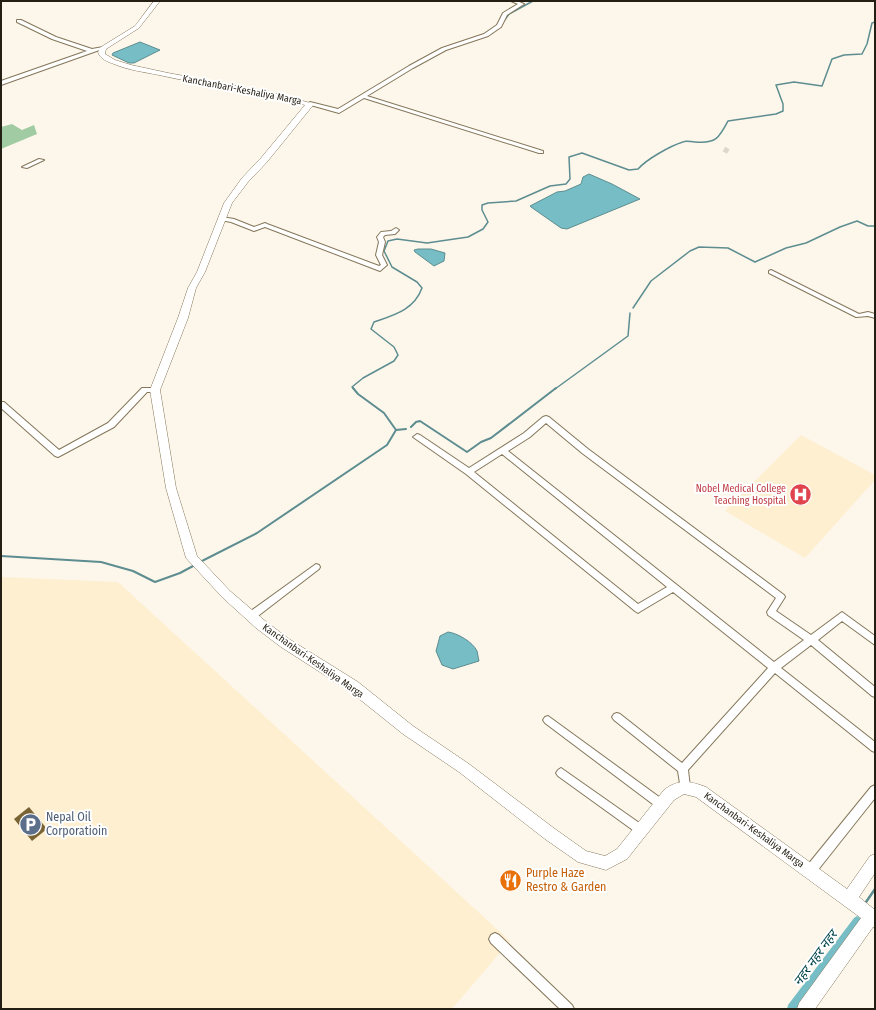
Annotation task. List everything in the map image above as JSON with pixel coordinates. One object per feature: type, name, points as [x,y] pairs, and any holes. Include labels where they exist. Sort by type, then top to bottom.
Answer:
[{"type":"street","points":[[86,53],[103,51],[137,27],[157,1]]},
{"type":"street","points":[[310,104],[339,111],[362,96],[444,49],[486,35],[499,26],[505,14],[522,4],[513,1]]},
{"type":"street","points":[[19,21],[54,38],[92,50],[103,51]]},
{"type":"street","points":[[1,83],[92,50]]},
{"type":"street","name":"Kanchanbari-Keshaliya Marga","points":[[103,51],[123,65],[310,104],[264,160],[245,180],[228,203],[201,272],[192,288],[183,318],[155,390],[172,488],[181,523],[192,558],[205,573],[251,616],[285,643],[352,686],[408,730],[464,768],[550,834],[583,857],[606,863],[615,860],[622,854],[676,789],[685,787],[701,792],[872,915]]},
{"type":"street","points":[[362,96],[541,152]]},
{"type":"street","points":[[25,166],[41,160]]},
{"type":"street","points":[[222,219],[232,220],[254,229],[265,226],[380,269],[384,265],[379,255],[382,242],[380,237],[383,233],[393,233],[396,230]]},
{"type":"street","points":[[772,272],[858,316],[868,314],[875,316]]},
{"type":"street","points":[[1,404],[58,454],[111,425],[145,390],[155,390]]},
{"type":"street","points":[[469,472],[527,435],[546,419],[585,451],[781,597],[771,612],[811,640],[875,693]]},
{"type":"street","points":[[416,437],[469,472],[638,609],[674,587]]},
{"type":"street","points":[[503,451],[875,748]]},
{"type":"street","points":[[251,616],[316,567]]},
{"type":"street","points":[[683,769],[774,668],[842,616],[875,641]]},
{"type":"street","points":[[617,717],[683,769],[685,787]]},
{"type":"street","points":[[548,720],[662,805]]},
{"type":"street","points":[[561,773],[641,830]]},
{"type":"street","points":[[810,871],[875,790]]},
{"type":"street","points":[[852,901],[875,861]]},
{"type":"street","points":[[805,1009],[872,915]]},
{"type":"street","points":[[495,939],[568,1009]]},
{"type":"shaded area","name":"Nobel Medical College Teaching Hospital","points":[[801,435],[875,475],[875,480],[805,558],[725,511]]},
{"type":"shaded area","points":[[1,577],[118,582],[510,941],[452,1009],[1,1009]]},
{"type":"green space","points":[[12,124],[22,130],[34,125],[37,134],[1,149],[1,127]]},
{"type":"water","points":[[140,42],[160,50],[134,63],[129,63],[112,55],[113,53]]},
{"type":"water","points":[[589,174],[640,199],[567,229],[561,228],[530,206],[557,192],[565,191],[581,184],[583,177]]},
{"type":"water","points":[[431,249],[445,253],[444,261],[434,266],[415,252],[414,250]]},
{"type":"water","points":[[448,632],[460,636],[472,644],[477,651],[479,661],[453,669],[442,665],[436,651],[440,636]]},
{"type":"building","name":"Nepal Oil Corporatioin","points":[[29,807],[47,829],[32,841],[14,819]]},
{"type":"waterway","points":[[501,25],[509,14],[533,1]]},
{"type":"waterway","points":[[353,388],[352,387],[363,378],[394,361],[398,355],[394,347],[371,329],[374,322],[396,314],[409,307],[414,302],[422,288],[417,282],[392,267],[384,251],[388,241],[397,239],[427,243],[468,237],[483,229],[488,222],[482,210],[482,205],[488,203],[516,201],[550,186],[566,184],[570,179],[569,157],[582,153],[629,170],[638,169],[653,157],[678,144],[686,141],[708,142],[716,139],[728,121],[776,114],[783,111],[783,104],[776,85],[794,82],[822,86],[832,59],[844,55],[862,54],[867,44],[872,23],[875,22]]},
{"type":"waterway","points":[[633,308],[651,281],[690,251],[699,247],[728,248],[755,262],[786,248],[806,243],[840,227],[857,221],[868,226],[875,226]]},
{"type":"waterway","points":[[555,389],[628,336],[630,313]]},
{"type":"waterway","points":[[353,388],[358,394],[384,413],[396,430]]},
{"type":"waterway","points":[[411,427],[416,422],[420,421],[467,452],[481,442],[491,438],[556,388]]},
{"type":"waterway","points":[[396,430],[406,429]]},
{"type":"waterway","points":[[200,562],[257,533],[387,445],[396,430]]},
{"type":"waterway","points":[[1,556],[101,562],[133,571],[155,582],[180,573],[195,565]]},
{"type":"waterway","name":"नहर नहर नहर","points":[[864,905],[875,889]]},
{"type":"waterway","name":"नहर नहर नहर","points":[[792,1009],[857,921]]},
{"type":"tunnel","points":[[724,149],[729,152]]},
{"type":"place","name":"Nobel Medical College Teaching Hospital","points":[[801,495]]},
{"type":"place","name":"Nepal Oil Corporatioin","points":[[31,824]]},
{"type":"place","name":"Purple Haze Restro & Garden","points":[[511,880]]}]
